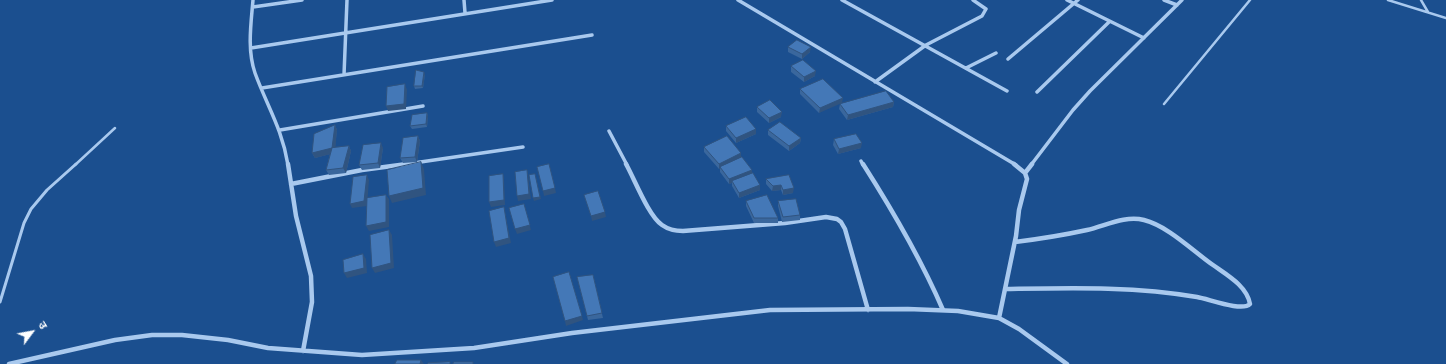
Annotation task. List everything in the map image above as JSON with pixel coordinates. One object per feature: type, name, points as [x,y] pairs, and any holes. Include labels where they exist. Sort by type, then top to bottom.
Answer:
[{"type":"street","points":[[253,0],[251,48],[255,72],[285,145],[300,236],[312,286],[312,302],[303,351]]},
{"type":"street","points":[[252,7],[302,0]]},
{"type":"street","points":[[344,74],[347,0]]},
{"type":"street","points":[[464,0],[465,13]]},
{"type":"street","points":[[251,48],[552,0]]},
{"type":"street","points":[[738,0],[1018,166],[1026,173],[1027,179],[1019,210],[1015,242],[999,318]]},
{"type":"street","points":[[842,0],[1007,91]]},
{"type":"street","points":[[875,82],[926,45],[983,14],[986,9],[973,0]]},
{"type":"street","points":[[1067,0],[1144,38]]},
{"type":"street","points":[[1008,59],[1078,0]]},
{"type":"street","points":[[1164,0],[1177,5]]},
{"type":"street","points":[[1026,173],[1073,110],[1090,91],[1182,0]]},
{"type":"street","points":[[1037,92],[1109,22]]},
{"type":"street","points":[[262,88],[592,35]]},
{"type":"street","points":[[966,68],[996,53]]},
{"type":"street","points":[[280,130],[423,106]]},
{"type":"street","points":[[608,131],[653,215],[661,225],[670,229],[683,231],[762,225],[826,217],[836,219],[841,222],[845,229],[868,310]]},
{"type":"street","points":[[291,184],[362,170],[523,147]]},
{"type":"street","points":[[861,161],[912,244],[943,310]]},
{"type":"street","points":[[1005,289],[1116,289],[1194,296],[1240,307],[1248,306],[1251,300],[1245,291],[1222,272],[1158,227],[1144,220],[1126,220],[1082,231],[1015,242]]},
{"type":"street","points":[[8,364],[115,340],[152,335],[182,335],[228,340],[268,348],[362,355],[474,348],[572,333],[770,310],[943,310],[980,314],[999,318],[1019,329],[1067,364]]},
{"type":"lane","points":[[1164,104],[1250,0]]},
{"type":"lane","points":[[1388,0],[1446,18]]},
{"type":"lane","points":[[1422,0],[1428,12]]},
{"type":"lane","points":[[0,302],[24,223],[31,209],[46,190],[116,128]]},
{"type":"building","points":[[797,40],[811,47],[802,54],[788,47]]},
{"type":"building","points":[[803,60],[816,71],[804,77],[791,66]]},
{"type":"building","points":[[416,70],[424,72],[422,86],[414,86]]},
{"type":"building","points":[[823,79],[843,98],[820,108],[800,89]]},
{"type":"building","points":[[405,84],[404,104],[386,106],[387,87]]},
{"type":"building","points":[[886,91],[894,102],[848,115],[840,104]]},
{"type":"building","points":[[770,100],[782,112],[769,118],[757,107]]},
{"type":"building","points":[[427,113],[426,124],[410,126],[412,115]]},
{"type":"building","points":[[746,117],[756,129],[736,138],[726,126]]},
{"type":"building","points":[[780,122],[801,138],[789,146],[768,130]]},
{"type":"building","points":[[335,125],[332,148],[312,153],[314,134]]},
{"type":"building","points":[[856,134],[862,143],[839,149],[834,139]]},
{"type":"building","points":[[418,136],[415,157],[400,158],[403,138]]},
{"type":"building","points":[[727,136],[741,153],[719,164],[704,147]]},
{"type":"building","points":[[381,143],[378,163],[359,165],[363,145]]},
{"type":"building","points":[[349,146],[343,168],[326,170],[332,148]]},
{"type":"building","points":[[742,157],[752,170],[729,179],[720,167]]},
{"type":"building","points":[[421,162],[423,188],[389,196],[387,170]]},
{"type":"building","points":[[549,164],[555,188],[543,191],[537,167]]},
{"type":"building","points":[[527,170],[529,194],[517,196],[515,172]]},
{"type":"building","points":[[753,173],[760,185],[739,193],[732,181]]},
{"type":"building","points":[[503,174],[504,200],[489,202],[489,176]]},
{"type":"building","points":[[535,174],[540,197],[533,198],[529,175]]},
{"type":"building","points":[[367,175],[364,201],[350,204],[353,177]]},
{"type":"building","points":[[789,175],[794,188],[783,190],[781,185],[773,186],[766,179]]},
{"type":"building","points":[[598,191],[605,212],[591,216],[584,195]]},
{"type":"building","points":[[386,195],[386,222],[366,226],[367,198]]},
{"type":"building","points":[[767,195],[778,218],[754,218],[746,201]]},
{"type":"building","points":[[796,199],[800,215],[783,217],[778,201]]},
{"type":"building","points":[[524,204],[530,225],[515,229],[509,208]]},
{"type":"building","points":[[504,207],[509,238],[494,242],[489,211]]},
{"type":"building","points":[[389,230],[391,263],[372,268],[370,235]]},
{"type":"building","points":[[363,254],[364,268],[344,273],[343,260]]},
{"type":"building","points":[[569,272],[582,316],[565,321],[553,277]]},
{"type":"building","points":[[593,275],[602,313],[587,316],[577,277]]},
{"type":"building","points":[[397,360],[421,360],[420,364],[395,364]]},
{"type":"building","points":[[450,362],[450,364],[427,364],[428,363]]},
{"type":"building","points":[[454,362],[473,362],[473,364],[453,364]]}]
